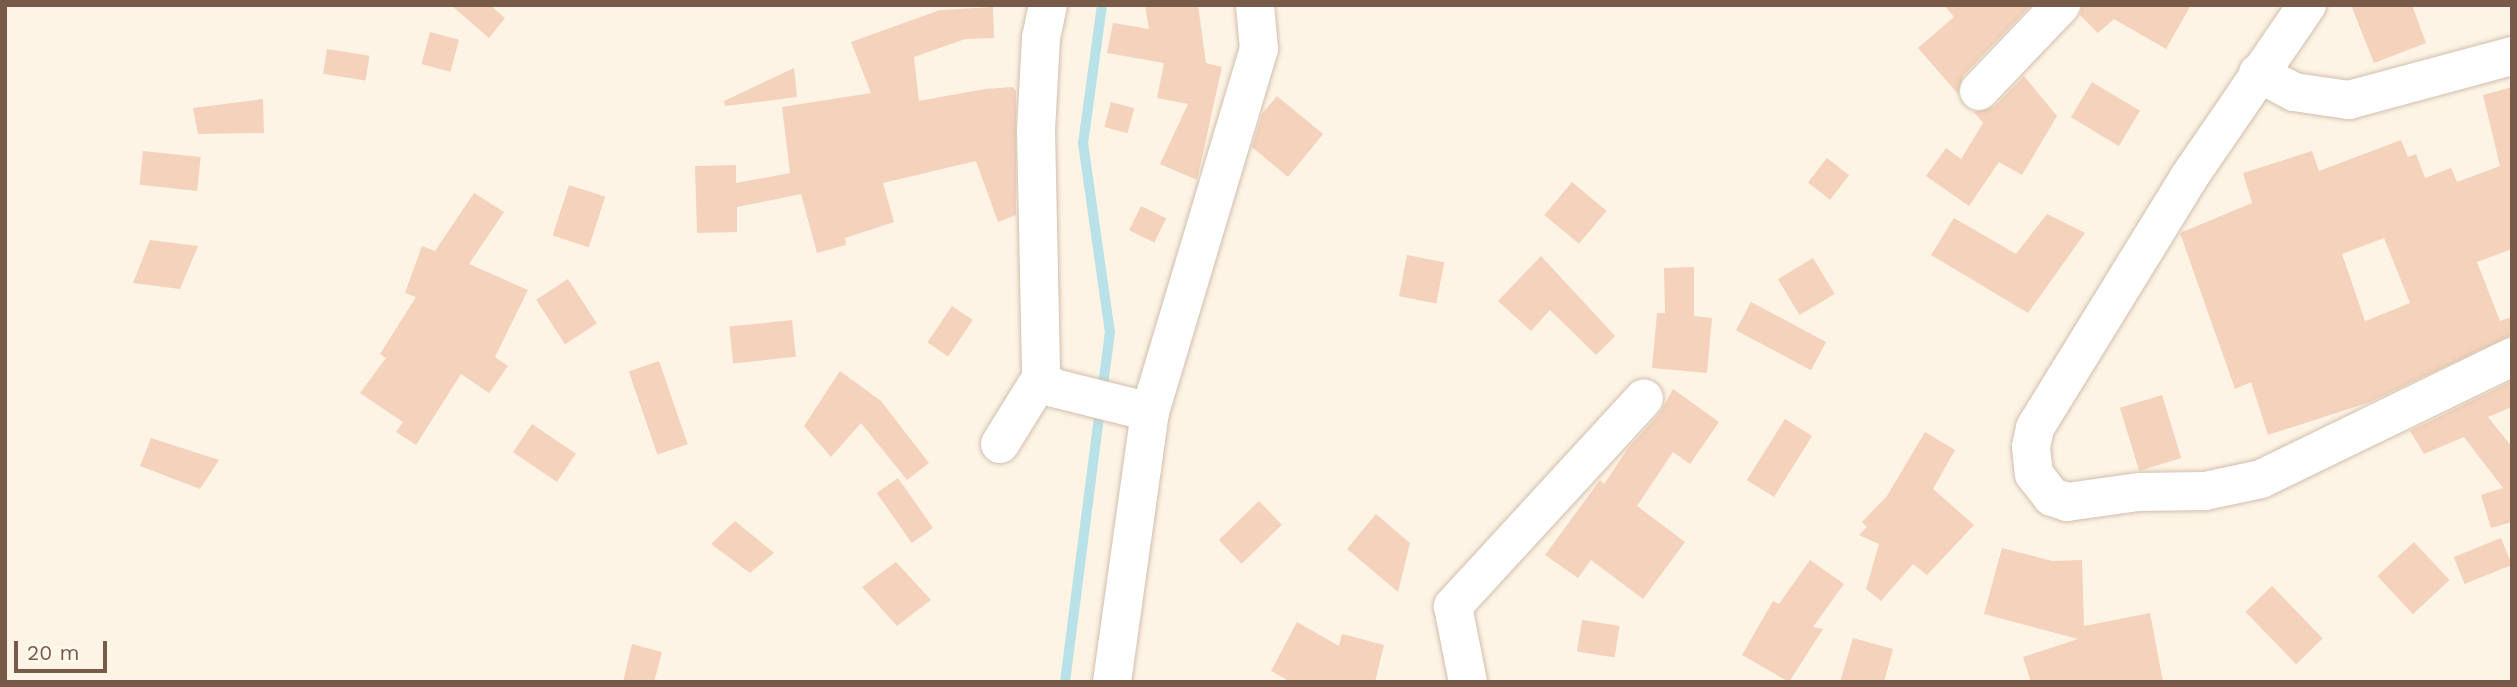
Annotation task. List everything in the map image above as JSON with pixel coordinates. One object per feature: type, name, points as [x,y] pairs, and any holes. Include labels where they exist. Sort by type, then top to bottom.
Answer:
[{"type":"street","points":[[1000,443],[1050,384],[1036,130],[1041,38],[1048,5]]},
{"type":"street","points":[[1112,682],[1137,408],[1259,49],[1255,5]]},
{"type":"street","points":[[1979,91],[2061,5]]},
{"type":"street","points":[[2307,5],[2258,73],[2117,289],[2035,428],[2031,462],[2043,487],[2067,502],[2138,492],[2205,491],[2261,479],[2512,357]]},
{"type":"street","points":[[2258,73],[2294,92],[2349,100],[2512,56]]},
{"type":"street","points":[[1050,384],[1137,408]]},
{"type":"street","points":[[1468,682],[1453,606],[1644,398]]},
{"type":"building","points":[[451,5],[490,5],[505,18],[489,38]]},
{"type":"building","points":[[1145,5],[1198,5],[1206,63],[1222,67],[1197,180],[1160,164],[1188,104],[1157,98],[1164,63],[1107,53],[1113,23],[1149,29]]},
{"type":"building","points":[[1944,5],[2031,5],[1963,76],[1958,94],[1918,48],[1954,17]]},
{"type":"building","points":[[2082,5],[2191,5],[2166,49],[2114,19],[2098,33],[2080,15]]},
{"type":"building","points":[[2351,5],[2412,5],[2426,43],[2374,63]]},
{"type":"building","points":[[993,7],[994,38],[965,39],[914,57],[919,101],[985,89],[1013,87],[1016,91],[1016,215],[998,222],[976,161],[883,183],[894,222],[845,238],[846,245],[817,253],[801,194],[737,207],[737,232],[697,233],[695,166],[736,165],[736,183],[790,173],[782,107],[871,93],[851,42],[940,10]]},
{"type":"building","points":[[430,32],[459,40],[450,72],[421,64]]},
{"type":"building","points":[[327,49],[369,56],[366,80],[323,74]]},
{"type":"building","points":[[794,68],[797,97],[725,106],[724,101]]},
{"type":"building","points":[[2024,76],[2057,116],[2022,175],[1999,162],[1969,206],[1926,176],[1946,148],[1961,159],[1983,123],[1974,112],[1994,107]]},
{"type":"building","points":[[2092,82],[2140,111],[2119,146],[2071,117]]},
{"type":"building","points":[[2512,87],[2512,249],[2477,262],[2500,321],[2512,317],[2512,335],[2370,402],[2268,435],[2251,382],[2235,389],[2180,233],[2252,203],[2243,173],[2312,151],[2319,171],[2401,140],[2408,157],[2416,154],[2425,178],[2451,168],[2457,182],[2500,166],[2483,95]],"holes":[[[2384,238],[2410,303],[2365,321],[2342,254]]]},
{"type":"building","points":[[1277,96],[1323,134],[1288,177],[1252,147],[1262,114]]},
{"type":"building","points":[[263,99],[264,133],[198,134],[193,108]]},
{"type":"building","points":[[1111,102],[1134,108],[1127,133],[1104,127]]},
{"type":"building","points":[[143,151],[201,157],[197,191],[139,185]]},
{"type":"building","points":[[1827,158],[1849,175],[1830,200],[1808,182]]},
{"type":"building","points":[[1572,182],[1606,211],[1579,244],[1544,215]]},
{"type":"building","points":[[569,185],[605,197],[589,247],[553,235]]},
{"type":"building","points":[[474,193],[504,212],[469,264],[528,290],[495,357],[508,366],[489,393],[461,374],[416,445],[396,432],[403,422],[360,393],[386,358],[380,354],[416,297],[405,293],[422,246],[435,251]]},
{"type":"building","points":[[1141,206],[1166,218],[1154,243],[1129,230]]},
{"type":"building","points":[[2047,214],[2085,233],[2028,313],[1931,255],[1954,218],[2016,254]]},
{"type":"building","points":[[150,240],[198,246],[180,289],[133,283]]},
{"type":"building","points":[[1407,255],[1444,262],[1436,303],[1399,296]]},
{"type":"building","points":[[1541,256],[1615,336],[1596,355],[1550,310],[1531,331],[1498,301]]},
{"type":"building","points":[[1813,258],[1835,294],[1799,315],[1778,279]]},
{"type":"building","points":[[1694,267],[1694,316],[1712,318],[1707,373],[1652,368],[1657,313],[1665,313],[1664,268]]},
{"type":"building","points":[[568,279],[597,323],[565,344],[536,300]]},
{"type":"building","points":[[1751,302],[1826,342],[1811,370],[1736,330]]},
{"type":"building","points":[[952,306],[973,320],[948,356],[927,342]]},
{"type":"building","points":[[792,320],[796,357],[733,363],[729,327]]},
{"type":"building","points":[[659,361],[688,444],[657,455],[629,371]]},
{"type":"building","points":[[840,371],[881,401],[929,463],[907,480],[861,423],[831,457],[804,426]]},
{"type":"building","points":[[2512,381],[2512,407],[2488,417],[2512,447],[2512,522],[2491,528],[2481,495],[2503,488],[2464,437],[2424,454],[2410,431]]},
{"type":"building","points":[[1673,389],[1719,422],[1690,464],[1673,452],[1637,506],[1685,542],[1643,599],[1591,560],[1578,578],[1545,555],[1600,480],[1604,484],[1629,447],[1660,413]]},
{"type":"building","points":[[2162,395],[2181,458],[2139,471],[2120,408]]},
{"type":"building","points":[[1785,419],[1812,436],[1774,497],[1747,480]]},
{"type":"building","points":[[532,424],[576,454],[557,482],[513,452]]},
{"type":"building","points":[[1925,432],[1955,450],[1933,489],[1974,525],[1927,575],[1913,564],[1881,601],[1866,589],[1879,544],[1859,535],[1867,527],[1862,522],[1887,496]]},
{"type":"building","points":[[151,438],[219,460],[200,489],[140,466]]},
{"type":"building","points":[[898,478],[933,528],[912,543],[877,493]]},
{"type":"building","points":[[1259,501],[1282,525],[1242,564],[1219,540]]},
{"type":"building","points":[[1376,514],[1410,543],[1398,592],[1347,549]]},
{"type":"building","points":[[735,521],[774,553],[750,573],[711,544]]},
{"type":"building","points":[[2501,538],[2512,565],[2465,584],[2454,557]]},
{"type":"building","points":[[2414,542],[2449,580],[2413,614],[2377,576]]},
{"type":"building","points":[[2002,548],[2052,561],[2082,560],[2084,626],[2150,613],[2163,682],[2031,682],[2023,657],[2078,639],[1984,614]]},
{"type":"building","points":[[1810,560],[1844,584],[1813,627],[1823,629],[1789,682],[1742,655],[1773,601],[1779,604]]},
{"type":"building","points":[[896,562],[931,600],[897,626],[862,587]]},
{"type":"building","points":[[2272,586],[2323,639],[2296,664],[2245,612]]},
{"type":"building","points":[[1582,620],[1620,626],[1615,658],[1577,652]]},
{"type":"building","points":[[1297,622],[1339,646],[1342,634],[1384,645],[1375,682],[1291,682],[1271,671]]},
{"type":"building","points":[[1853,638],[1893,649],[1884,682],[1840,682]]},
{"type":"building","points":[[632,644],[662,652],[654,682],[623,682]]},
{"type":"waterway","points":[[1102,5],[1083,143],[1110,332],[1102,393]]},
{"type":"waterway","points":[[1065,682],[1100,408]]}]
